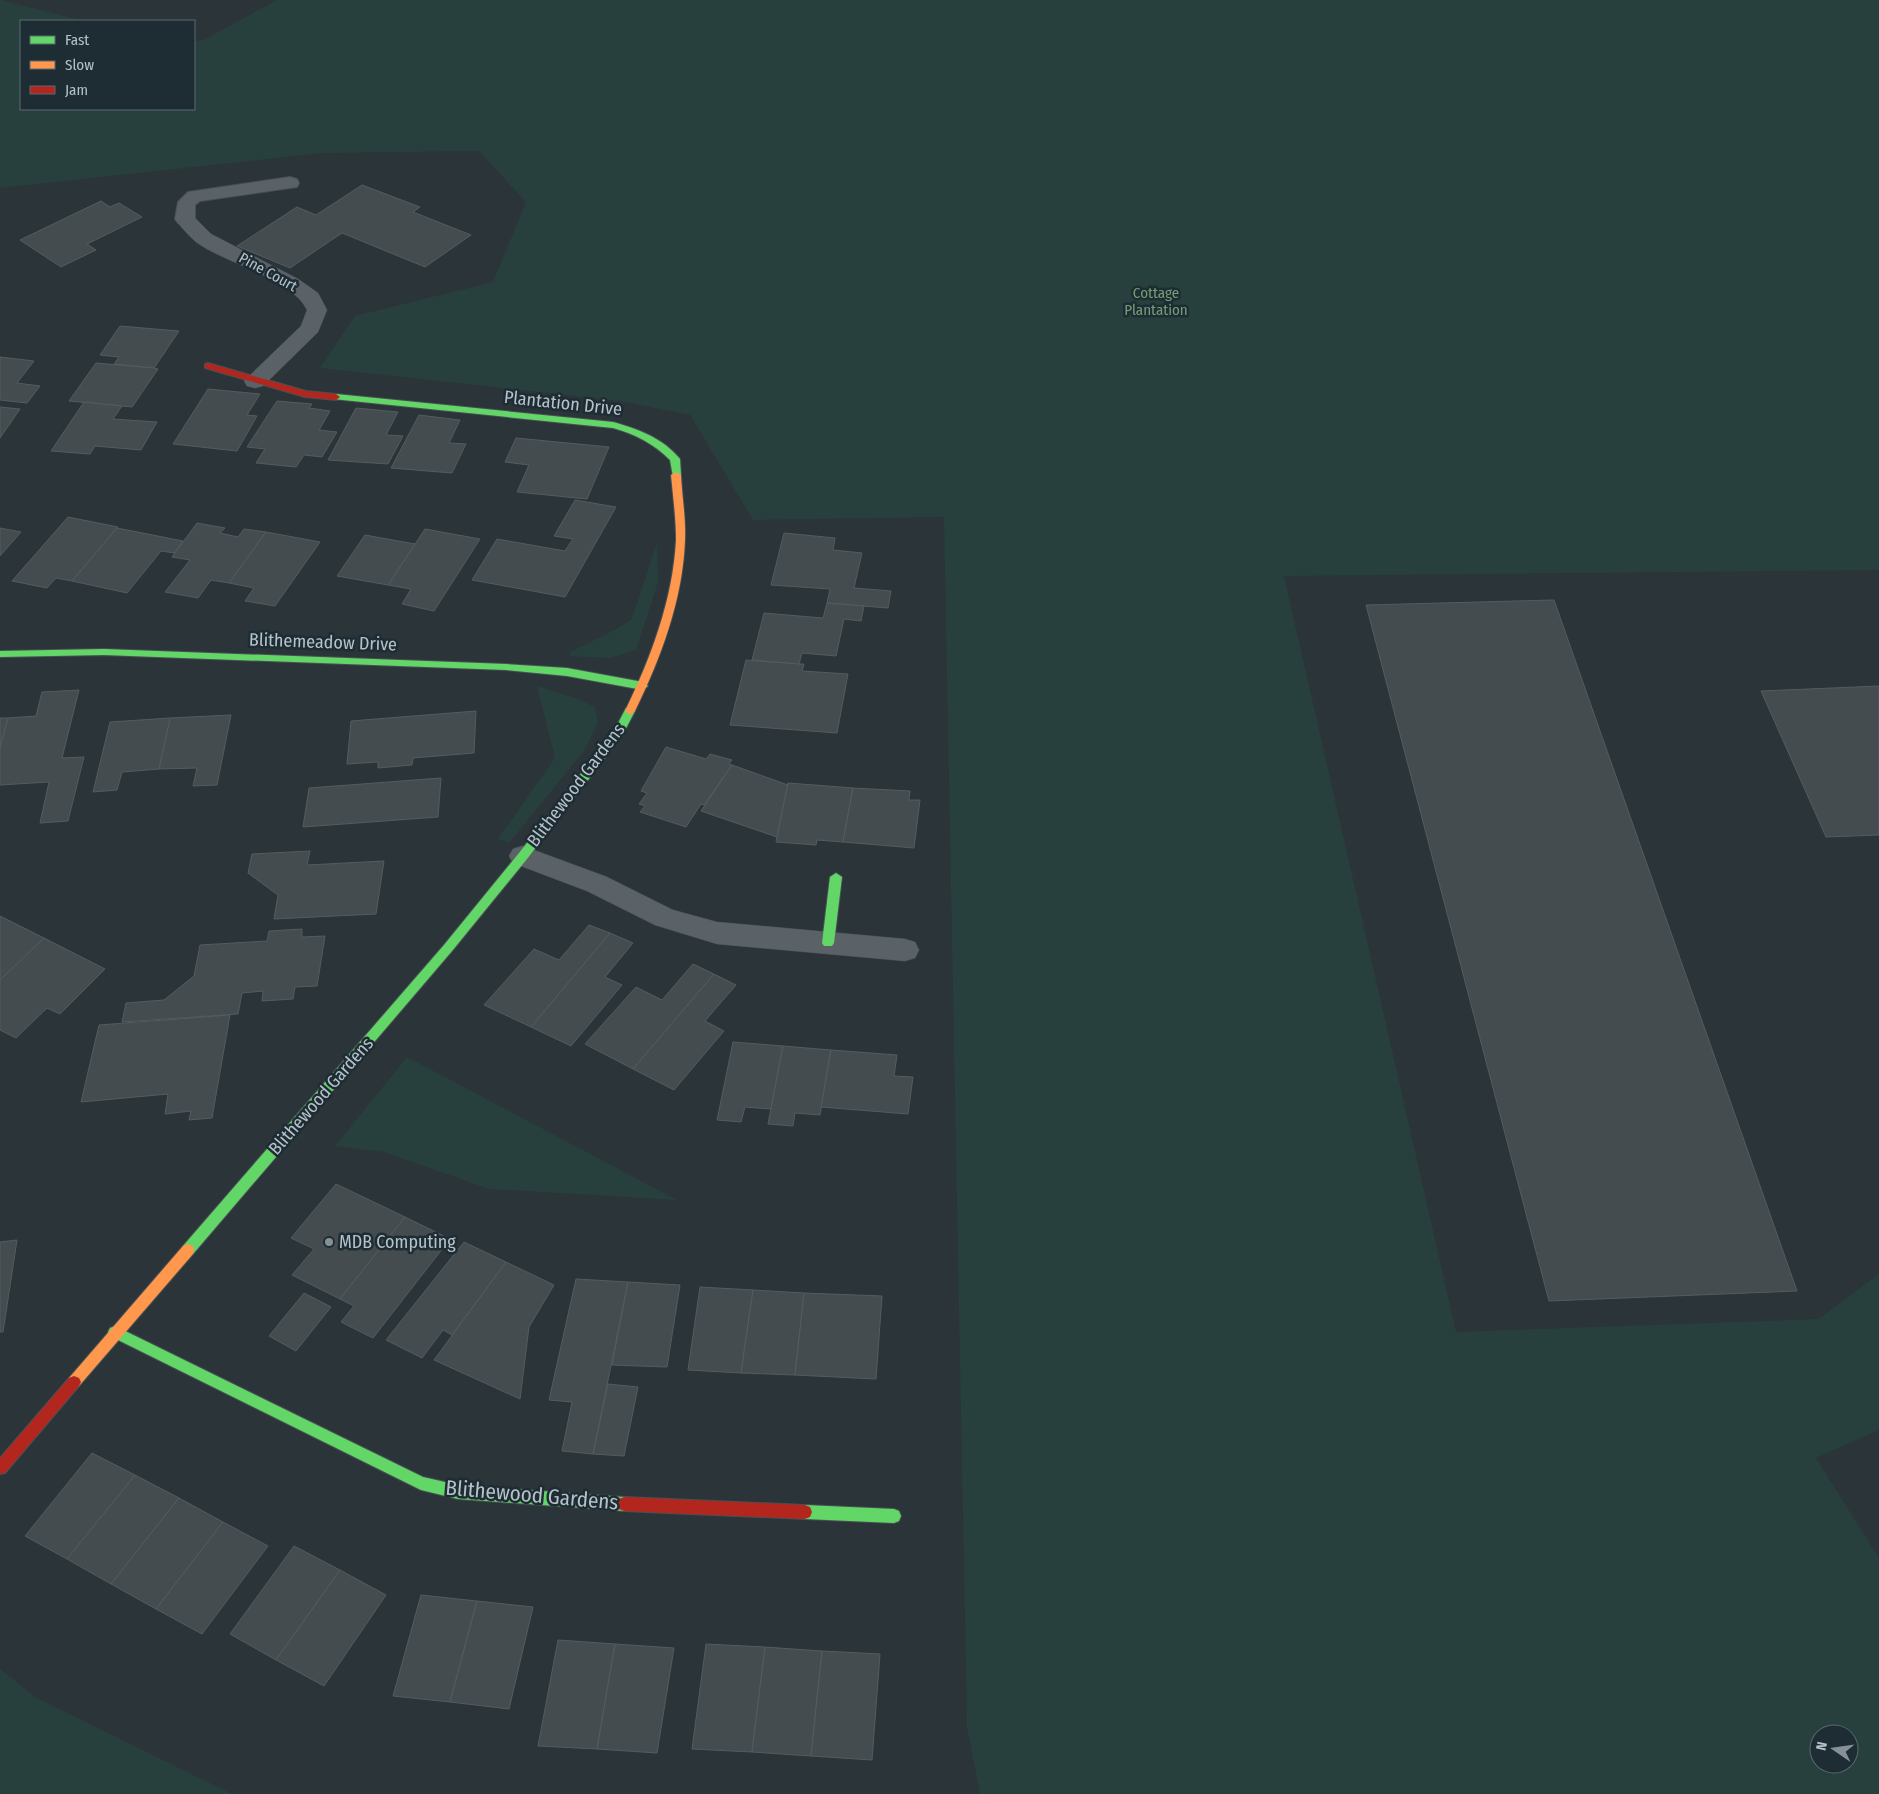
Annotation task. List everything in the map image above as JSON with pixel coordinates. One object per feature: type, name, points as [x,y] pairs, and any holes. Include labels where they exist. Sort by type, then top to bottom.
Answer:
[{"type":"street","name":"Pine Court","points":[[185,219],[204,238],[291,283],[311,297],[317,310],[311,328],[256,380]]},
{"type":"street","name":"Plantation Drive","points":[[208,366],[305,394],[613,425],[640,431],[660,443],[675,459],[680,546],[667,617],[643,686]]},
{"type":"street","name":"Blithemeadow Drive","points":[[0,654],[104,652],[506,667],[567,672],[643,686]]},
{"type":"street","name":"Blithewood Gardens","points":[[0,1468],[115,1332],[441,956],[523,856],[618,733],[643,686]]},
{"type":"street","name":"Blithewood Gardens","points":[[523,856],[597,884],[665,918],[717,933],[905,950]]},
{"type":"street","points":[[828,943],[836,877]]},
{"type":"street","name":"Blithewood Gardens","points":[[115,1332],[421,1483],[458,1492],[630,1504],[894,1516]]},
{"type":"lane","points":[[185,219],[184,206],[189,199],[196,196],[290,183]]},
{"type":"green space","name":"Cottage Plantation","points":[[0,0],[80,20],[20,20],[20,110],[195,110],[195,41],[204,40],[277,0],[1879,0],[1879,570],[1284,576],[1456,1332],[1819,1319],[1879,1274],[1879,1430],[1816,1458],[1879,1558],[1879,1794],[980,1794],[967,1727],[944,517],[753,520],[690,415],[621,401],[320,368],[355,316],[493,282],[526,202],[479,151],[322,153],[0,188]]},
{"type":"green space","points":[[657,543],[658,582],[636,650],[610,658],[569,656],[571,652],[615,630],[632,619]]},
{"type":"green space","points":[[537,686],[578,699],[595,707],[598,723],[584,751],[509,843],[498,839],[555,758]]},
{"type":"green space","points":[[407,1057],[677,1200],[489,1189],[384,1152],[335,1146]]},
{"type":"green space","points":[[0,1669],[35,1697],[232,1794],[0,1794]]},
{"type":"building","points":[[362,185],[420,207],[413,212],[471,235],[425,267],[342,233],[290,268],[237,246],[297,207],[316,215]]},
{"type":"building","points":[[101,201],[110,207],[119,203],[142,217],[87,244],[96,250],[61,267],[20,240]]},
{"type":"building","points":[[120,326],[179,331],[154,368],[114,364],[119,357],[100,355]]},
{"type":"building","points":[[0,357],[34,361],[17,383],[40,386],[27,403],[0,400]]},
{"type":"building","points":[[96,363],[158,369],[132,407],[69,401]]},
{"type":"building","points":[[208,389],[260,394],[247,415],[257,416],[237,451],[173,444]]},
{"type":"building","points":[[277,401],[312,404],[309,408],[330,411],[319,430],[337,432],[322,457],[304,455],[296,467],[256,463],[265,449],[247,447]]},
{"type":"building","points":[[84,402],[122,406],[113,419],[157,422],[141,450],[95,446],[90,454],[51,451]]},
{"type":"building","points":[[0,407],[20,409],[0,438]]},
{"type":"building","points":[[356,408],[398,412],[386,435],[403,436],[388,464],[328,460]]},
{"type":"building","points":[[419,415],[460,420],[449,443],[466,444],[452,473],[391,468]]},
{"type":"building","points":[[516,438],[609,447],[587,499],[517,492],[529,465],[505,462]]},
{"type":"building","points":[[575,500],[616,507],[565,597],[472,580],[497,539],[565,551],[573,539],[554,536]]},
{"type":"building","points":[[68,517],[118,527],[72,581],[56,578],[47,588],[12,581]]},
{"type":"building","points":[[197,523],[225,528],[220,533],[238,537],[244,529],[266,532],[229,583],[211,580],[198,598],[165,592],[190,560],[172,557]]},
{"type":"building","points":[[0,528],[21,532],[0,556]]},
{"type":"building","points":[[117,528],[183,541],[174,553],[161,551],[127,593],[72,581]]},
{"type":"building","points":[[425,529],[480,539],[434,611],[402,604],[411,589],[388,585]]},
{"type":"building","points":[[266,532],[320,542],[275,606],[245,601],[254,588],[229,583]]},
{"type":"building","points":[[784,533],[835,538],[833,550],[862,553],[854,588],[891,591],[888,608],[827,603],[830,589],[771,585]]},
{"type":"building","points":[[365,535],[415,544],[388,585],[337,576]]},
{"type":"building","points":[[1554,600],[1797,1291],[1549,1301],[1366,605]]},
{"type":"building","points":[[827,603],[864,606],[861,621],[844,619],[836,656],[802,653],[799,664],[752,660],[764,613],[823,618]]},
{"type":"building","points":[[746,660],[804,664],[802,671],[848,674],[837,733],[730,725]]},
{"type":"building","points":[[1879,686],[1879,835],[1826,837],[1761,691]]},
{"type":"building","points":[[79,690],[62,758],[84,757],[68,821],[40,823],[49,782],[0,785],[0,747],[8,718],[36,716],[42,692]]},
{"type":"building","points":[[476,711],[474,753],[413,758],[412,765],[378,768],[378,762],[347,764],[351,721]]},
{"type":"building","points":[[231,715],[217,785],[193,786],[197,768],[159,769],[170,718]]},
{"type":"building","points":[[0,718],[8,718],[0,747]]},
{"type":"building","points":[[170,718],[159,769],[122,772],[117,790],[93,792],[110,722]]},
{"type":"building","points":[[666,747],[706,759],[710,754],[732,760],[729,764],[732,765],[704,805],[701,804],[686,827],[640,812],[645,806],[639,804],[647,793],[641,791]]},
{"type":"building","points":[[732,765],[788,785],[777,837],[701,811]]},
{"type":"building","points":[[441,778],[438,817],[303,827],[309,788]]},
{"type":"building","points":[[788,783],[853,788],[843,842],[817,840],[816,845],[776,842]]},
{"type":"building","points":[[853,788],[910,791],[909,800],[920,800],[914,848],[843,842]]},
{"type":"building","points":[[310,851],[307,865],[384,861],[376,914],[274,919],[278,895],[248,873],[252,854]]},
{"type":"building","points":[[0,916],[44,938],[0,980]]},
{"type":"building","points":[[589,925],[610,933],[531,1027],[484,1005],[534,949],[559,960]]},
{"type":"building","points":[[302,929],[302,937],[325,936],[317,986],[295,987],[293,999],[262,1001],[263,991],[242,993],[238,1014],[122,1022],[126,1003],[164,1000],[194,976],[200,945],[267,941],[269,931]]},
{"type":"building","points":[[610,933],[633,943],[605,977],[622,985],[571,1046],[531,1027]]},
{"type":"building","points":[[44,938],[105,969],[60,1014],[47,1008],[16,1038],[0,1030],[0,980]]},
{"type":"building","points":[[693,964],[714,974],[633,1069],[585,1044],[636,987],[662,1000]]},
{"type":"building","points":[[714,974],[736,985],[705,1021],[724,1031],[674,1090],[633,1069]]},
{"type":"building","points":[[230,1015],[212,1118],[189,1120],[191,1111],[165,1114],[168,1094],[81,1102],[99,1025]]},
{"type":"building","points":[[733,1042],[783,1046],[771,1109],[745,1107],[741,1122],[717,1120]]},
{"type":"building","points":[[783,1046],[831,1050],[820,1115],[795,1113],[793,1126],[768,1124]]},
{"type":"building","points":[[831,1050],[897,1055],[894,1076],[913,1077],[908,1114],[821,1107]]},
{"type":"building","points":[[336,1184],[405,1217],[340,1299],[292,1275],[314,1249],[291,1238]]},
{"type":"building","points":[[405,1217],[450,1239],[373,1338],[341,1322],[354,1306],[340,1299]]},
{"type":"building","points":[[17,1240],[3,1332],[0,1332],[0,1242]]},
{"type":"building","points":[[464,1242],[506,1262],[452,1335],[443,1330],[422,1358],[386,1340]]},
{"type":"building","points":[[506,1262],[554,1285],[529,1327],[520,1399],[434,1360]]},
{"type":"building","points":[[576,1279],[628,1282],[593,1454],[562,1451],[572,1402],[549,1400]]},
{"type":"building","points":[[628,1282],[680,1285],[667,1367],[612,1365]]},
{"type":"building","points":[[700,1287],[753,1290],[741,1373],[688,1370]]},
{"type":"building","points":[[753,1290],[804,1293],[795,1375],[741,1373]]},
{"type":"building","points":[[304,1293],[331,1307],[296,1351],[269,1336]]},
{"type":"building","points":[[804,1293],[882,1296],[876,1379],[795,1375]]},
{"type":"building","points":[[608,1384],[638,1387],[624,1456],[593,1454]]},
{"type":"building","points":[[92,1453],[135,1475],[67,1559],[25,1536]]},
{"type":"building","points":[[135,1475],[179,1498],[111,1584],[67,1559]]},
{"type":"building","points":[[179,1498],[223,1522],[156,1609],[111,1584]]},
{"type":"building","points":[[223,1522],[268,1546],[202,1634],[156,1609]]},
{"type":"building","points":[[294,1546],[340,1570],[276,1660],[230,1634]]},
{"type":"building","points":[[340,1570],[386,1595],[324,1686],[276,1660]]},
{"type":"building","points":[[421,1595],[477,1601],[450,1702],[393,1696]]},
{"type":"building","points":[[477,1601],[533,1607],[509,1709],[450,1702]]},
{"type":"building","points":[[558,1640],[615,1644],[597,1749],[538,1746]]},
{"type":"building","points":[[615,1644],[674,1648],[657,1753],[597,1749]]},
{"type":"building","points":[[706,1644],[765,1647],[752,1752],[692,1749]]},
{"type":"building","points":[[765,1647],[822,1651],[811,1756],[752,1752]]},
{"type":"building","points":[[822,1651],[880,1654],[872,1760],[811,1756]]},
{"type":"traffic: fast","points":[[336,397],[613,425],[639,433],[654,441],[675,459],[676,475]]},
{"type":"traffic: fast","points":[[0,654],[104,652],[506,667],[567,672],[643,686]]},
{"type":"traffic: fast","points":[[188,1250],[448,948],[523,856],[618,733],[630,711]]},
{"type":"traffic: fast","points":[[828,943],[836,877]]},
{"type":"traffic: fast","points":[[115,1332],[421,1483],[458,1492],[624,1504]]},
{"type":"traffic: fast","points":[[805,1512],[894,1516]]},
{"type":"traffic: slow","points":[[630,711],[656,652],[673,590],[680,547],[676,475]]},
{"type":"traffic: slow","points":[[74,1382],[188,1250]]},
{"type":"traffic: jam","points":[[208,366],[305,394],[336,397]]},
{"type":"traffic: jam","points":[[0,1468],[74,1382]]},
{"type":"traffic: jam","points":[[624,1504],[805,1512]]},
{"type":"place","name":"MDB Computing","points":[[329,1242]]}]
